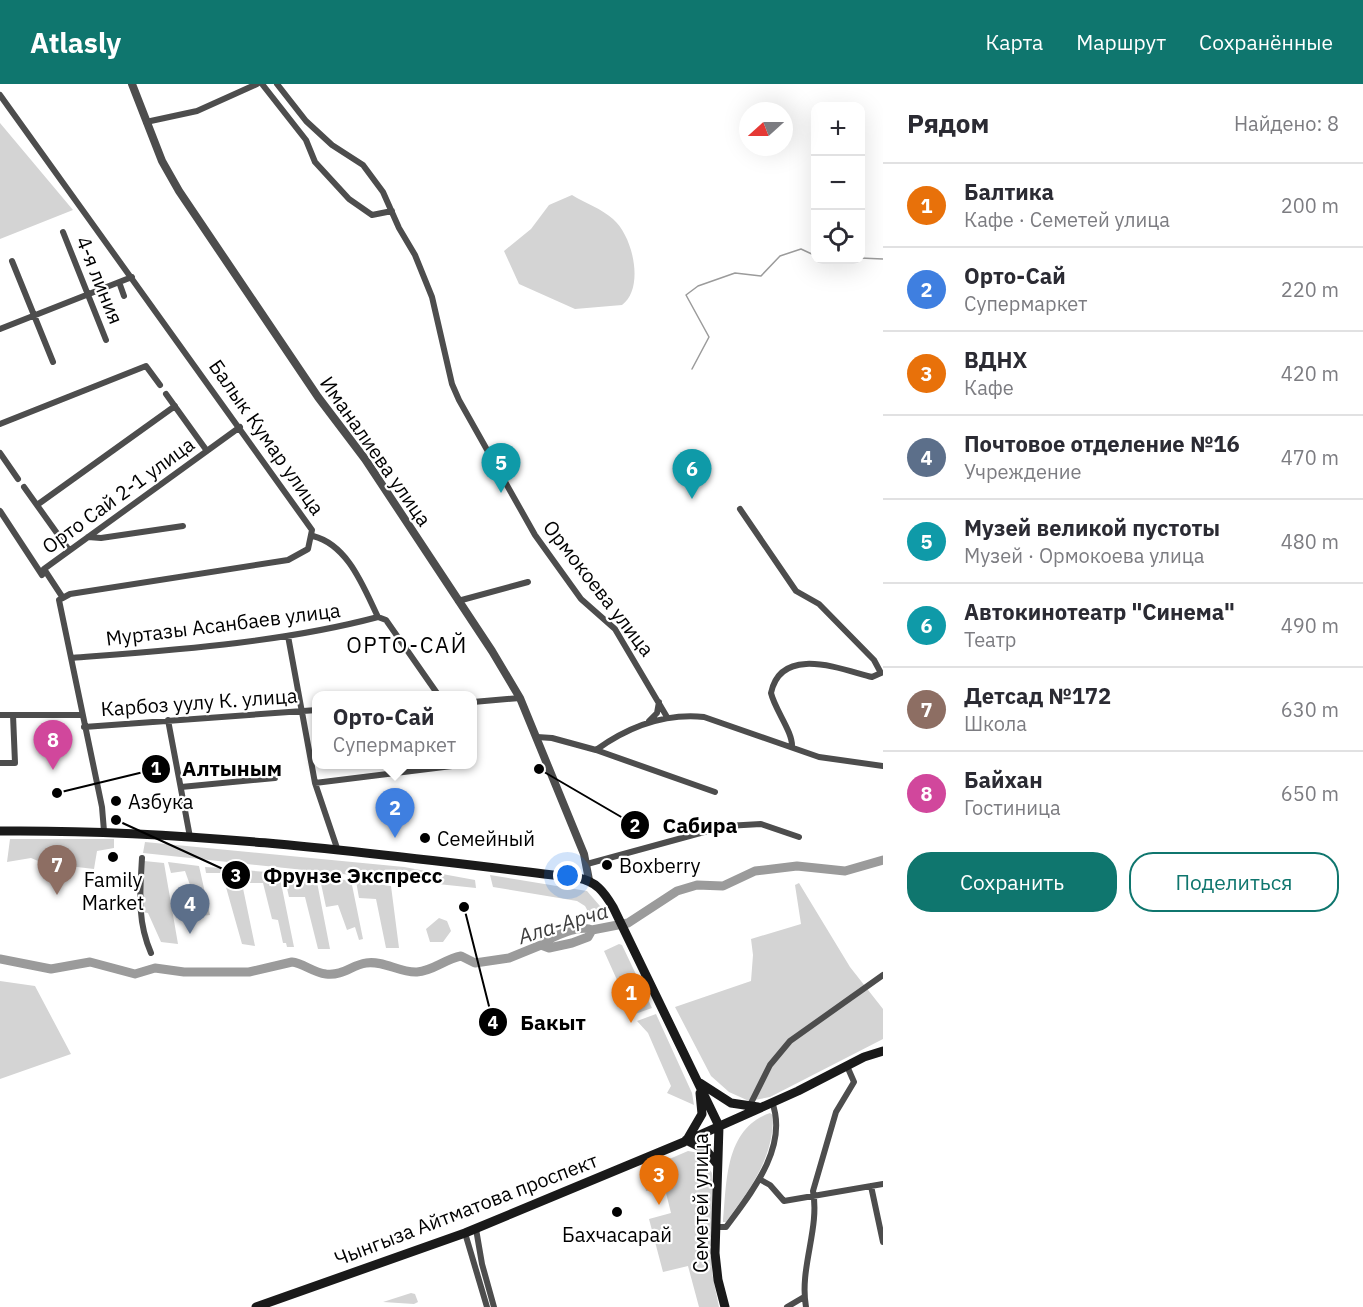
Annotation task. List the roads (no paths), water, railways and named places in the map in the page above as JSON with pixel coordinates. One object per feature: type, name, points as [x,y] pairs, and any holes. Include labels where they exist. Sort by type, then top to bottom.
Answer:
[{"type":"main road","points":[[0,831],[104,831],[189,837],[338,851],[589,880]]},
{"type":"main road","name":"Семетей улица","points":[[589,880],[599,887],[613,907],[719,1126],[716,1270],[724,1307]]},
{"type":"main road","name":"Чынгыза Айтматова проспект","points":[[256,1307],[476,1229],[687,1140],[754,1107],[772,1102],[883,1051]]},
{"type":"main road","points":[[698,1082],[725,1101],[754,1107]]},
{"type":"main road","points":[[698,1082],[702,1114],[687,1140],[706,1150],[717,1165]]},
{"type":"street","name":"Иманалиева улица","points":[[132,84],[162,161],[179,191],[318,397],[365,459],[520,698],[580,845],[587,864],[589,880]]},
{"type":"street","points":[[146,122],[197,111],[260,84],[306,140],[315,162],[349,199],[372,215],[392,211]]},
{"type":"street","name":"Ормокоева улица","points":[[277,84],[306,121],[332,145],[363,165],[383,192],[415,255],[432,297],[452,384],[459,400],[535,535],[581,599],[615,629],[667,717]]},
{"type":"street","name":"Балык Кумар улица","points":[[0,95],[309,523],[313,536],[312,543],[304,552],[288,560],[70,594],[61,599]]},
{"type":"street","name":"4-я линия","points":[[63,232],[106,340]]},
{"type":"street","points":[[12,261],[53,362]]},
{"type":"street","points":[[0,330],[132,277]]},
{"type":"street","points":[[119,282],[124,296]]},
{"type":"street","points":[[0,424],[146,366],[160,385]]},
{"type":"street","points":[[166,394],[207,451]]},
{"type":"street","points":[[36,506],[175,406]]},
{"type":"street","name":"Орто Сай 2-1 улица","points":[[61,599],[43,569],[240,428]]},
{"type":"street","points":[[0,453],[18,479]]},
{"type":"street","points":[[24,487],[69,550]]},
{"type":"street","points":[[740,509],[796,591],[819,604],[881,670],[881,673],[872,677],[835,666],[807,663],[793,668],[778,678],[771,693],[778,714],[792,738],[792,747]]},
{"type":"street","points":[[0,511],[61,599],[81,715],[102,807],[104,831]]},
{"type":"street","points":[[87,537],[101,538],[183,526]]},
{"type":"street","points":[[313,536],[324,539],[340,550],[378,617],[386,620],[436,691]]},
{"type":"street","points":[[457,602],[528,582]]},
{"type":"street","name":"Муртазы Асанбаев улица","points":[[72,658],[288,636],[378,617]]},
{"type":"street","points":[[288,636],[312,766]]},
{"type":"street","points":[[477,702],[520,698]]},
{"type":"street","points":[[647,724],[657,713],[659,702]]},
{"type":"street","name":"Карбоз уулу К. улица","points":[[84,727],[312,710]]},
{"type":"street","name":"Карбоз уулу К. улица","points":[[0,715],[81,715]]},
{"type":"street","points":[[0,763],[15,763],[13,715]]},
{"type":"street","points":[[596,750],[621,733],[667,717],[704,717],[792,747],[845,762],[883,766]]},
{"type":"street","points":[[168,720],[182,787],[189,837]]},
{"type":"street","points":[[537,737],[552,738],[596,750],[715,792]]},
{"type":"street","points":[[313,769],[338,851]]},
{"type":"street","points":[[315,783],[434,769]]},
{"type":"street","points":[[182,787],[275,777]]},
{"type":"street","points":[[587,864],[726,826],[761,824],[799,837]]},
{"type":"street","points":[[142,858],[139,910],[142,933],[151,953]]},
{"type":"street","points":[[754,1107],[770,1065],[790,1041],[883,975]]},
{"type":"street","points":[[806,1307],[805,1267],[816,1203],[814,1195],[836,1112],[854,1082],[847,1066]]},
{"type":"street","points":[[716,1227],[726,1227],[761,1180],[774,1140],[776,1117],[772,1102]]},
{"type":"street","points":[[761,1180],[770,1185],[784,1201],[883,1184]]},
{"type":"street","points":[[871,1186],[883,1242]]},
{"type":"street","points":[[476,1229],[478,1265],[487,1307]]},
{"type":"street","points":[[465,1233],[494,1307]]},
{"type":"street","points":[[788,1307],[804,1297]]},
{"type":"waterway","points":[[692,369],[709,337],[686,295],[698,286],[735,273],[761,276],[780,256],[801,249],[811,254]]},
{"type":"waterway","points":[[865,258],[883,259]]},
{"type":"waterway","name":"Ала-Арча","points":[[0,959],[51,969],[90,962],[135,974],[155,968],[184,972],[249,972],[292,962],[326,974],[372,963],[417,972],[428,970],[461,956],[475,963],[509,958],[541,945],[549,948],[572,943],[588,937],[592,930],[628,923],[677,891],[697,885],[723,886],[755,871],[797,866],[845,871],[883,860]]},
{"type":"waterway","points":[[541,945],[551,938],[573,930],[592,930]]},
{"type":"place","name":"Музей великой пустоты","points":[[501,493]]},
{"type":"place","name":"Автокинотеатр \"Синема\"","points":[[692,499]]},
{"type":"place","name":"Сабира","points":[[539,769]]},
{"type":"place","name":"Байхан","points":[[53,770]]},
{"type":"place","name":"Алтыным","points":[[57,793]]},
{"type":"place","name":"Азбука","points":[[116,801]]},
{"type":"place","name":"Фрунзе Экспресс","points":[[116,820]]},
{"type":"place","name":"Орто-Сай","points":[[395,838]]},
{"type":"place","name":"Семейный","points":[[425,838]]},
{"type":"place","name":"Family Market","points":[[113,857]]},
{"type":"place","name":"Boxberry","points":[[607,865]]},
{"type":"place","name":"Детсад №172","points":[[57,895]]},
{"type":"place","name":"Бакыт","points":[[464,907]]},
{"type":"place","name":"Почтовое отделение №16","points":[[190,934]]},
{"type":"place","name":"Балтика","points":[[631,1023]]},
{"type":"place","name":"ВДНХ","points":[[659,1205]]},
{"type":"place","name":"Бахчасарай","points":[[617,1212]]},
{"type":"district","name":"ОРТО-САЙ","points":[[407,644]]}]
